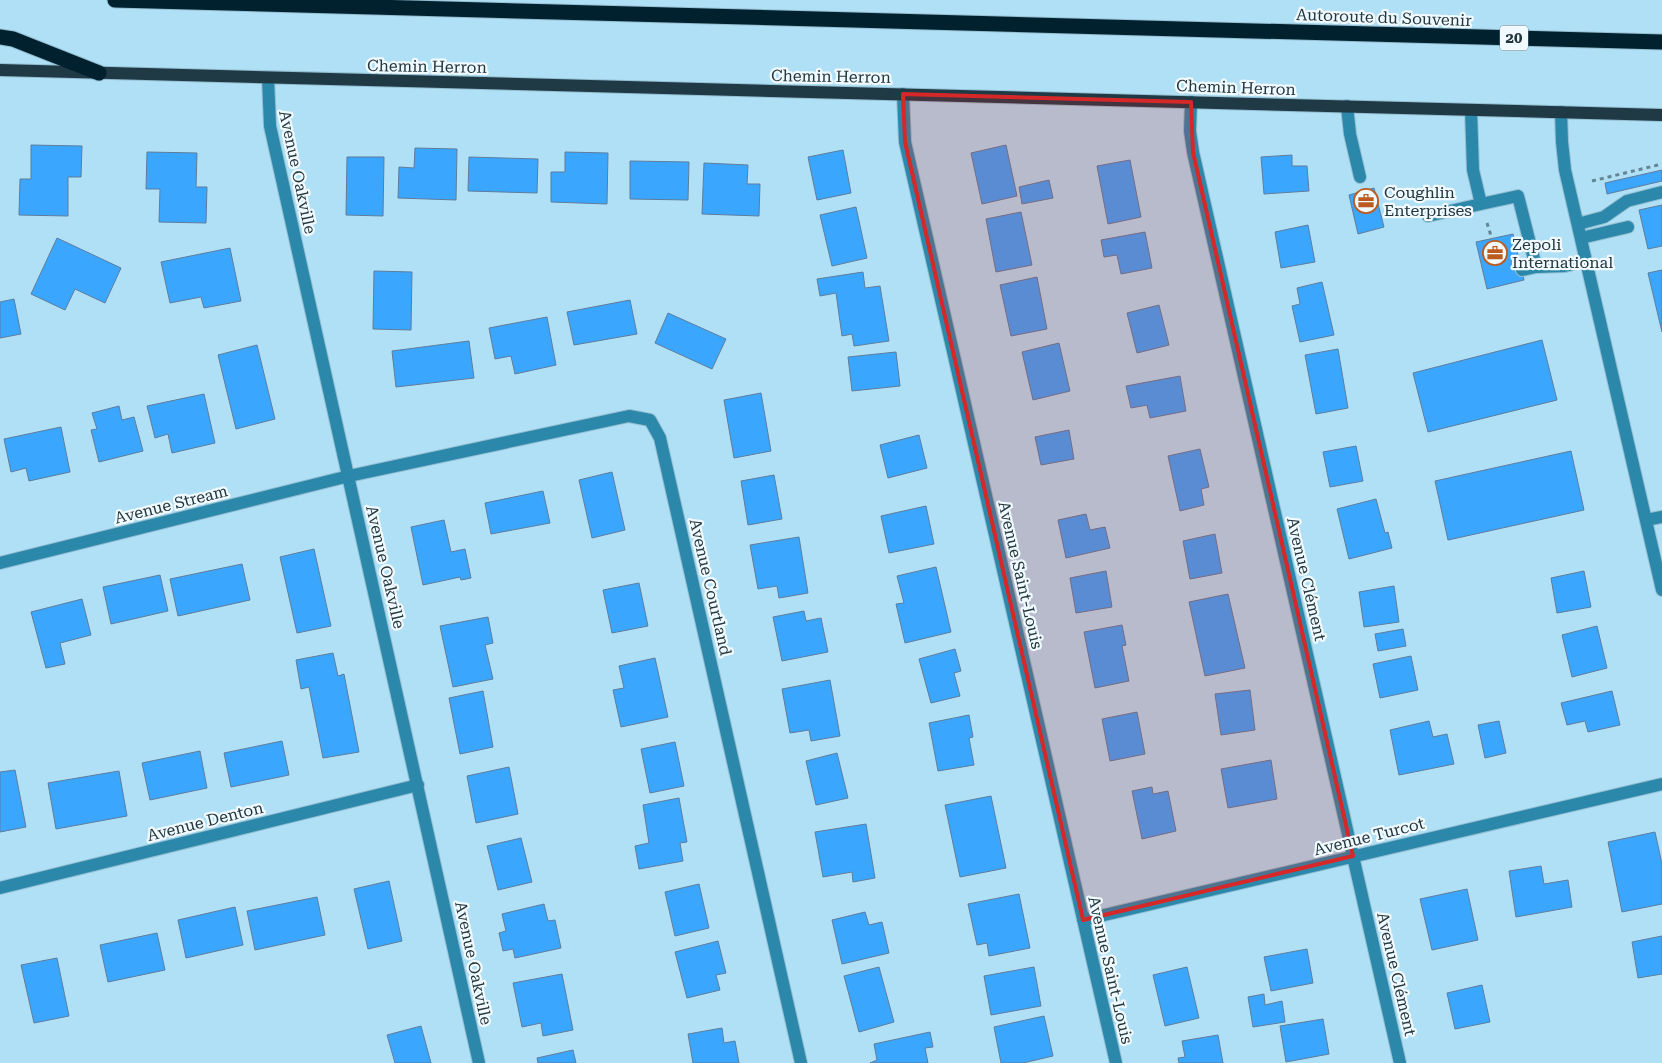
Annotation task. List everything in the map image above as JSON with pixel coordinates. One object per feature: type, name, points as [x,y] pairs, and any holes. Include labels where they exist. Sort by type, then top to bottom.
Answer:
[{"type":"highway","name":"Autoroute du Souvenir","points":[[115,0],[1662,42]]},
{"type":"highway","points":[[0,37],[13,39],[99,73]]},
{"type":"main road","name":"Chemin Herron","points":[[0,70],[1662,115]]},
{"type":"street","name":"Avenue Oakville","points":[[268,78],[270,126],[479,1063]]},
{"type":"street","name":"Avenue Saint-Louis","points":[[903,94],[903,120],[908,152],[1116,1063]]},
{"type":"street","name":"Avenue Clément","points":[[1191,102],[1190,131],[1193,152],[1400,1063]]},
{"type":"street","points":[[1347,106],[1350,134],[1360,177]]},
{"type":"street","points":[[1471,110],[1473,170],[1481,204]]},
{"type":"street","points":[[1561,112],[1565,170],[1662,590]]},
{"type":"street","points":[[1578,224],[1604,217],[1627,201],[1662,192]]},
{"type":"street","points":[[1428,216],[1518,196],[1536,267]]},
{"type":"street","points":[[1581,238],[1628,227]]},
{"type":"street","points":[[1522,270],[1536,267],[1565,266],[1586,261]]},
{"type":"street","name":"Avenue Courtland","points":[[349,476],[629,416],[650,420],[660,438],[801,1063]]},
{"type":"street","name":"Avenue Stream","points":[[0,563],[349,476]]},
{"type":"street","points":[[1646,520],[1662,517]]},
{"type":"street","name":"Avenue Turcot","points":[[1083,920],[1662,784]]},
{"type":"street","name":"Avenue Denton","points":[[0,888],[418,785]]},
{"type":"path","points":[[1592,181],[1662,164]]},
{"type":"highlighted area","points":[[903,94],[1191,102],[1193,152],[1353,856],[1083,920],[905,142]]},
{"type":"building","points":[[31,145],[82,146],[81,177],[68,177],[68,216],[19,215],[20,179],[31,179]]},
{"type":"building","points":[[1006,145],[1017,196],[982,204],[971,153]]},
{"type":"building","points":[[415,148],[457,149],[456,200],[398,198],[399,167],[414,168]]},
{"type":"building","points":[[843,150],[851,193],[817,200],[808,157]]},
{"type":"building","points":[[147,152],[197,153],[196,187],[207,187],[206,223],[159,222],[160,189],[146,189]]},
{"type":"building","points":[[565,152],[608,153],[607,204],[551,202],[551,172],[565,172]]},
{"type":"building","points":[[1292,155],[1292,166],[1307,166],[1309,191],[1264,194],[1261,157]]},
{"type":"building","points":[[347,157],[384,157],[383,216],[346,215]]},
{"type":"building","points":[[469,157],[538,159],[537,193],[468,191]]},
{"type":"building","points":[[1130,160],[1141,217],[1108,224],[1097,166]]},
{"type":"building","points":[[630,161],[689,162],[688,200],[630,199]]},
{"type":"building","points":[[704,163],[748,165],[747,184],[760,184],[759,216],[702,214]]},
{"type":"building","points":[[1662,170],[1662,181],[1607,194],[1605,183]]},
{"type":"building","points":[[1049,180],[1053,198],[1022,204],[1019,187]]},
{"type":"building","points":[[1374,188],[1384,227],[1358,234],[1349,195]]},
{"type":"building","points":[[1662,205],[1662,246],[1648,249],[1639,210]]},
{"type":"building","points":[[856,207],[867,258],[832,266],[820,215]]},
{"type":"building","points":[[1021,212],[1032,265],[996,272],[986,219]]},
{"type":"building","points":[[1308,225],[1315,262],[1281,268],[1275,232]]},
{"type":"building","points":[[1145,232],[1152,268],[1121,274],[1117,255],[1104,257],[1101,240]]},
{"type":"building","points":[[1513,234],[1524,280],[1487,289],[1476,242]]},
{"type":"building","points":[[57,238],[121,268],[105,303],[75,289],[65,310],[31,294]]},
{"type":"building","points":[[230,248],[241,301],[204,308],[201,297],[170,303],[161,262]]},
{"type":"building","points":[[1662,270],[1662,332],[1648,273]]},
{"type":"building","points":[[374,271],[412,272],[411,330],[373,329]]},
{"type":"building","points":[[863,272],[865,288],[880,286],[889,341],[854,346],[852,334],[842,336],[836,293],[820,296],[817,279]]},
{"type":"building","points":[[1037,277],[1047,329],[1011,336],[1000,285]]},
{"type":"building","points":[[1322,282],[1334,335],[1300,342],[1292,306],[1300,304],[1297,288]]},
{"type":"building","points":[[14,299],[21,334],[0,338],[0,302]]},
{"type":"building","points":[[630,300],[637,334],[574,345],[567,312]]},
{"type":"building","points":[[1159,305],[1169,345],[1137,353],[1127,313]]},
{"type":"building","points":[[668,313],[726,339],[712,369],[655,343]]},
{"type":"building","points":[[547,317],[556,365],[515,374],[511,356],[495,359],[489,328]]},
{"type":"building","points":[[1542,340],[1557,400],[1428,432],[1413,373]]},
{"type":"building","points":[[469,341],[474,378],[396,387],[392,351]]},
{"type":"building","points":[[1059,343],[1070,391],[1033,400],[1022,352]]},
{"type":"building","points":[[257,345],[275,419],[236,429],[218,355]]},
{"type":"building","points":[[1338,349],[1348,408],[1316,414],[1305,355]]},
{"type":"building","points":[[896,352],[900,386],[852,391],[848,357]]},
{"type":"building","points":[[1180,376],[1186,411],[1150,418],[1147,405],[1131,408],[1126,386]]},
{"type":"building","points":[[761,393],[771,451],[734,458],[724,400]]},
{"type":"building","points":[[204,394],[215,443],[172,453],[168,434],[155,438],[147,406]]},
{"type":"building","points":[[119,406],[122,420],[134,417],[143,451],[99,462],[91,430],[97,429],[92,413]]},
{"type":"building","points":[[61,427],[70,472],[29,481],[26,468],[11,472],[4,439]]},
{"type":"building","points":[[1069,430],[1074,459],[1041,465],[1035,437]]},
{"type":"building","points":[[919,435],[927,468],[888,478],[880,445]]},
{"type":"building","points":[[1356,446],[1363,481],[1330,487],[1323,452]]},
{"type":"building","points":[[1200,449],[1209,487],[1201,489],[1204,505],[1180,511],[1168,456]]},
{"type":"building","points":[[1571,451],[1584,510],[1448,540],[1435,481]]},
{"type":"building","points":[[612,472],[625,530],[592,538],[579,480]]},
{"type":"building","points":[[774,475],[782,519],[748,525],[741,481]]},
{"type":"building","points":[[543,491],[550,523],[491,534],[485,503]]},
{"type":"building","points":[[1376,499],[1385,533],[1388,532],[1392,548],[1349,559],[1337,509]]},
{"type":"building","points":[[926,506],[934,544],[889,553],[881,516]]},
{"type":"building","points":[[1086,514],[1090,530],[1105,527],[1110,548],[1066,558],[1058,520]]},
{"type":"building","points":[[444,520],[451,552],[465,549],[471,578],[461,580],[460,577],[423,585],[411,527]]},
{"type":"building","points":[[1215,534],[1222,573],[1190,579],[1183,541]]},
{"type":"building","points":[[799,537],[808,593],[779,598],[777,586],[758,589],[750,545]]},
{"type":"building","points":[[314,549],[331,626],[297,633],[280,557]]},
{"type":"building","points":[[242,564],[250,600],[178,616],[170,579]]},
{"type":"building","points":[[936,567],[951,632],[905,643],[896,604],[904,603],[897,576]]},
{"type":"building","points":[[1106,571],[1112,607],[1076,613],[1070,578]]},
{"type":"building","points":[[1584,571],[1591,607],[1557,613],[1551,578]]},
{"type":"building","points":[[160,575],[168,611],[111,624],[103,587]]},
{"type":"building","points":[[639,583],[648,626],[612,633],[603,590]]},
{"type":"building","points":[[1394,586],[1399,622],[1364,627],[1359,592]]},
{"type":"building","points":[[1228,594],[1245,668],[1205,676],[1189,602]]},
{"type":"building","points":[[82,599],[91,635],[60,643],[65,664],[46,668],[31,612]]},
{"type":"building","points":[[804,611],[806,621],[821,618],[828,652],[782,661],[773,617]]},
{"type":"building","points":[[488,617],[493,643],[485,645],[493,679],[453,687],[440,626]]},
{"type":"building","points":[[1122,625],[1126,645],[1122,646],[1129,681],[1095,688],[1084,632]]},
{"type":"building","points":[[1597,626],[1607,668],[1572,677],[1562,635]]},
{"type":"building","points":[[1403,629],[1406,646],[1378,651],[1375,634]]},
{"type":"building","points":[[955,649],[961,671],[954,673],[960,696],[931,703],[919,659]]},
{"type":"building","points":[[333,653],[338,676],[344,674],[359,752],[323,758],[309,687],[301,689],[296,660]]},
{"type":"building","points":[[1411,656],[1418,690],[1380,698],[1373,664]]},
{"type":"building","points":[[655,658],[668,717],[621,727],[613,690],[624,688],[619,666]]},
{"type":"building","points":[[830,680],[840,736],[811,741],[809,730],[790,733],[782,689]]},
{"type":"building","points":[[1250,690],[1255,730],[1221,735],[1215,694]]},
{"type":"building","points":[[483,691],[493,747],[460,754],[449,698]]},
{"type":"building","points":[[1612,691],[1620,725],[1588,732],[1585,721],[1567,725],[1561,703]]},
{"type":"building","points":[[1137,712],[1145,754],[1110,761],[1102,719]]},
{"type":"building","points":[[969,715],[973,737],[969,738],[974,765],[938,771],[929,723]]},
{"type":"building","points":[[1429,721],[1433,737],[1447,734],[1454,764],[1399,775],[1390,730]]},
{"type":"building","points":[[1499,721],[1506,753],[1485,758],[1478,725]]},
{"type":"building","points":[[282,741],[289,775],[231,787],[224,753]]},
{"type":"building","points":[[675,742],[684,786],[650,793],[641,749]]},
{"type":"building","points":[[200,751],[207,788],[150,800],[142,763]]},
{"type":"building","points":[[837,753],[848,798],[816,805],[806,761]]},
{"type":"building","points":[[1271,760],[1277,799],[1228,808],[1221,769]]},
{"type":"building","points":[[509,767],[518,814],[476,823],[467,776]]},
{"type":"building","points":[[15,770],[26,827],[0,832],[0,772]]},
{"type":"building","points":[[119,771],[127,816],[56,829],[48,783]]},
{"type":"building","points":[[1152,787],[1153,794],[1168,791],[1176,831],[1142,839],[1132,791]]},
{"type":"building","points":[[991,796],[1006,868],[960,877],[945,805]]},
{"type":"building","points":[[679,798],[687,842],[680,843],[683,861],[639,869],[635,846],[649,843],[643,805]]},
{"type":"building","points":[[866,824],[875,878],[853,882],[852,872],[823,877],[815,832]]},
{"type":"building","points":[[1655,832],[1662,864],[1662,904],[1622,912],[1608,842]]},
{"type":"building","points":[[521,838],[532,882],[498,890],[487,846]]},
{"type":"building","points":[[1541,866],[1544,884],[1568,880],[1572,907],[1516,917],[1509,871]]},
{"type":"building","points":[[389,881],[402,941],[368,949],[354,889]]},
{"type":"building","points":[[699,884],[709,928],[675,936],[665,892]]},
{"type":"building","points":[[1467,889],[1478,940],[1432,950],[1420,899]]},
{"type":"building","points":[[1019,894],[1030,948],[989,956],[987,943],[977,945],[968,904]]},
{"type":"building","points":[[317,897],[325,935],[255,950],[247,911]]},
{"type":"building","points":[[544,904],[548,921],[555,920],[561,948],[515,958],[513,949],[503,951],[499,933],[506,931],[502,914]]},
{"type":"building","points":[[235,907],[243,945],[186,958],[178,920]]},
{"type":"building","points":[[865,912],[869,925],[882,922],[889,953],[842,964],[832,920]]},
{"type":"building","points":[[157,933],[165,970],[108,982],[100,945]]},
{"type":"building","points":[[1662,936],[1662,974],[1638,978],[1632,942]]},
{"type":"building","points":[[718,941],[726,973],[716,975],[720,990],[687,998],[675,952]]},
{"type":"building","points":[[1307,949],[1313,983],[1271,991],[1264,957]]},
{"type":"building","points":[[57,958],[69,1016],[34,1023],[21,965]]},
{"type":"building","points":[[879,967],[894,1022],[859,1032],[844,976]]},
{"type":"building","points":[[1034,967],[1041,1006],[991,1015],[984,976]]},
{"type":"building","points":[[1187,967],[1199,1018],[1165,1026],[1153,975]]},
{"type":"building","points":[[562,974],[573,1030],[543,1036],[541,1023],[522,1027],[513,983]]},
{"type":"building","points":[[1482,985],[1490,1022],[1455,1029],[1447,993]]},
{"type":"building","points":[[1264,994],[1265,1005],[1282,1001],[1285,1022],[1253,1027],[1248,997]]},
{"type":"building","points":[[1044,1016],[1053,1056],[1023,1063],[1001,1063],[994,1027]]},
{"type":"building","points":[[1323,1019],[1329,1054],[1286,1062],[1280,1026]]},
{"type":"building","points":[[421,1026],[431,1063],[395,1063],[387,1035]]},
{"type":"building","points":[[722,1028],[724,1043],[735,1041],[739,1063],[693,1063],[688,1034]]},
{"type":"building","points":[[930,1032],[933,1047],[925,1048],[928,1063],[870,1063],[877,1060],[874,1044]]},
{"type":"building","points":[[1218,1035],[1223,1063],[1179,1063],[1178,1058],[1185,1057],[1182,1041]]},
{"type":"building","points":[[573,1050],[576,1063],[538,1063],[537,1058]]},
{"type":"place","name":"Coughlin Enterprises","points":[[1366,201]]},
{"type":"place","name":"Zepoli International","points":[[1495,253]]}]
